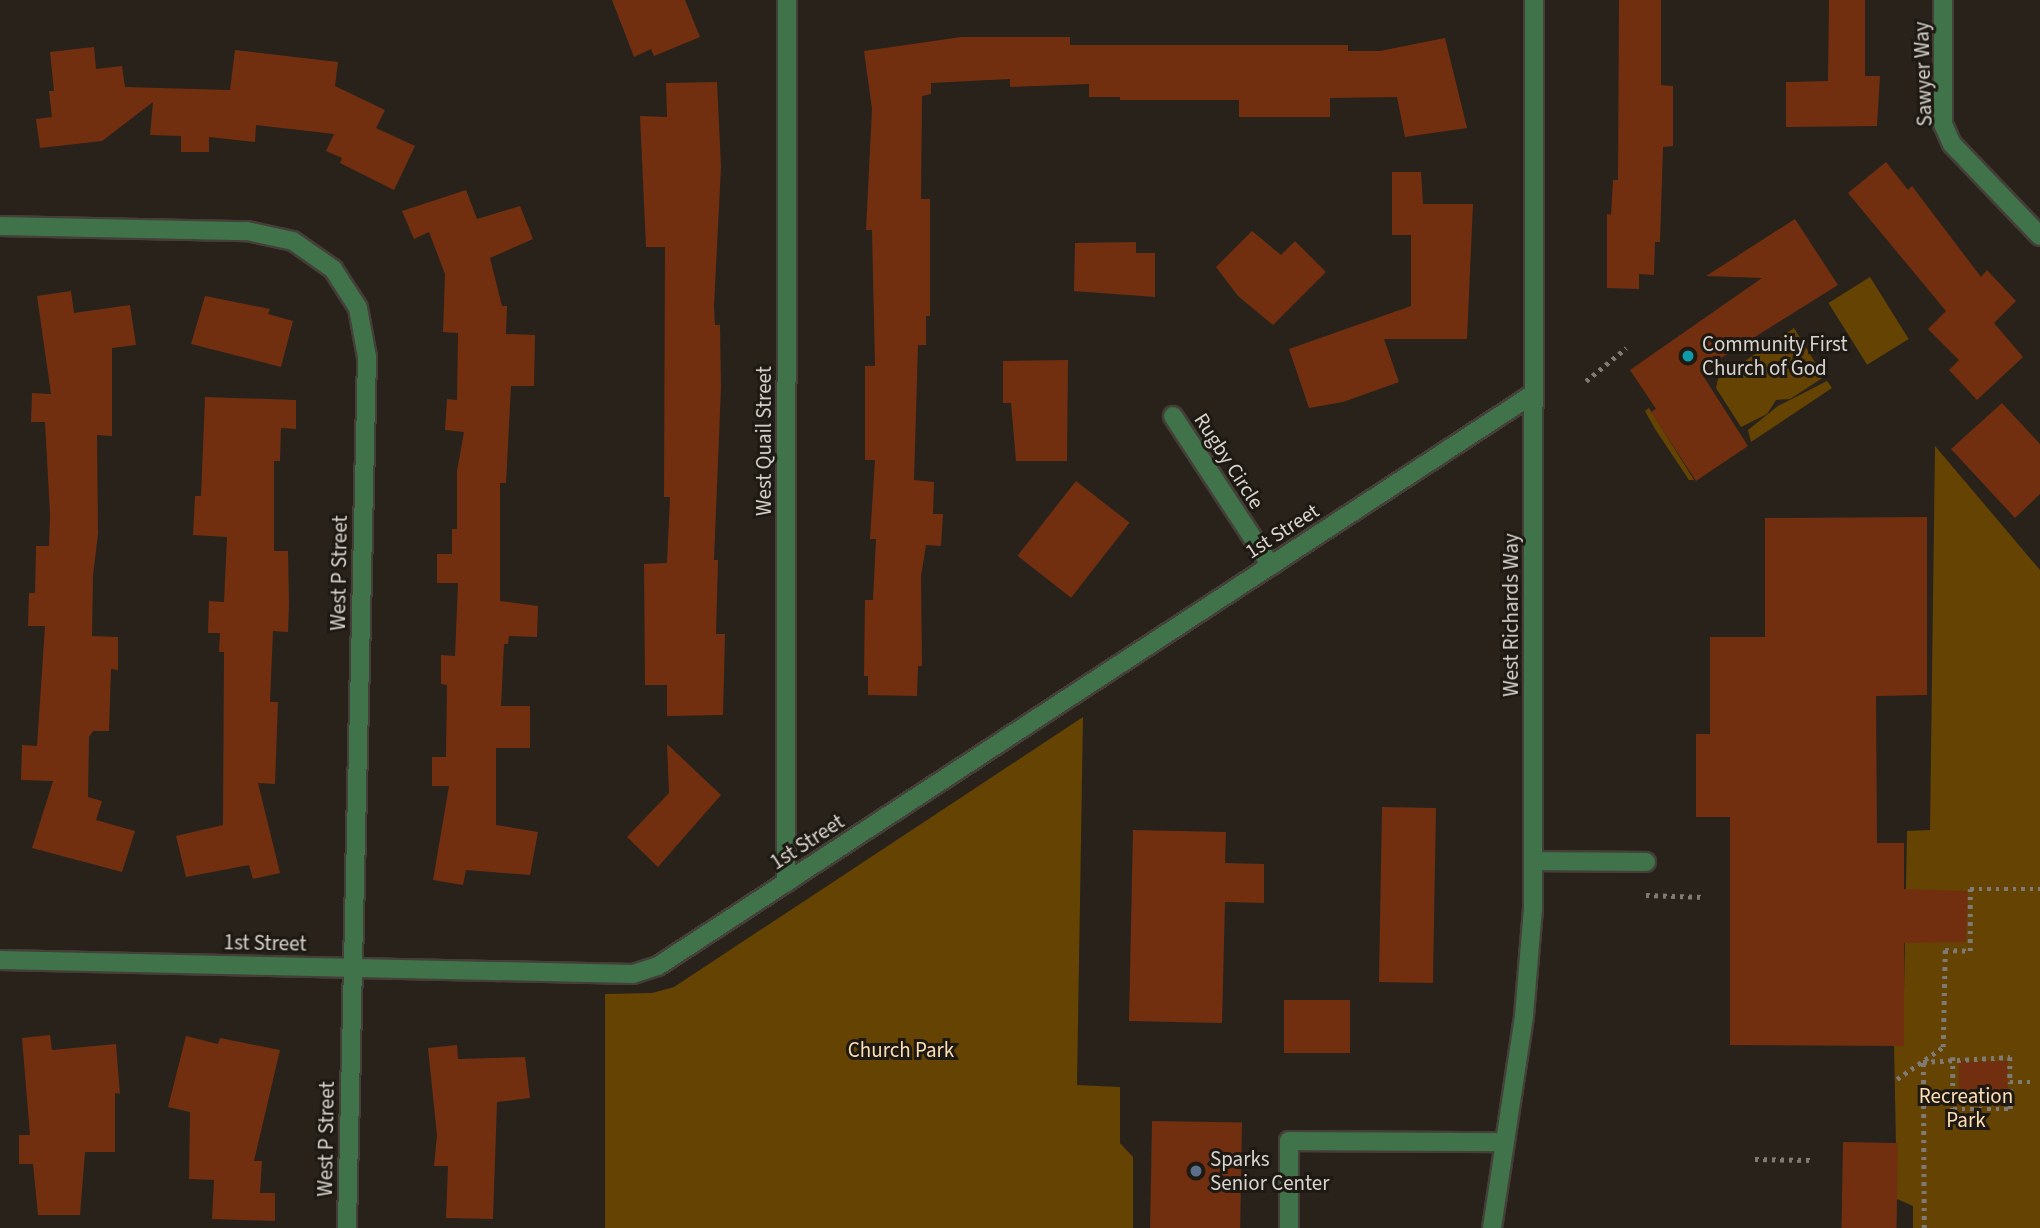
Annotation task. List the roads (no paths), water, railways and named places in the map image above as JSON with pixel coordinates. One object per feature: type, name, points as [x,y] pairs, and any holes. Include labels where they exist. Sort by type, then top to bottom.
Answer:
[{"type":"street","name":"West Quail Street","points":[[786,883],[787,0]]},
{"type":"street","name":"West Richards Way","points":[[1492,1228],[1524,1016],[1533,861],[1534,0]]},
{"type":"street","name":"Sawyer Way","points":[[1944,0],[1944,124],[1952,144],[2040,236]]},
{"type":"street","name":"West P Street","points":[[0,226],[247,231],[293,241],[333,269],[358,308],[367,357],[347,1228]]},
{"type":"street","name":"1st Street","points":[[0,960],[633,974],[658,966],[1533,394]]},
{"type":"street","name":"Rugby Circle","points":[[1172,416],[1271,566]]},
{"type":"street","points":[[1533,861],[1646,862]]},
{"type":"street","points":[[1289,1228],[1289,1141],[1504,1142]]},
{"type":"place","name":"Community First Church of God","points":[[1688,356]]},
{"type":"place","name":"Sparks Senior Center","points":[[1196,1171]]},
{"type":"park label","name":"Church Park","points":[[901,1050]]},
{"type":"park label","name":"Recreation Park","points":[[1966,1108]]}]
